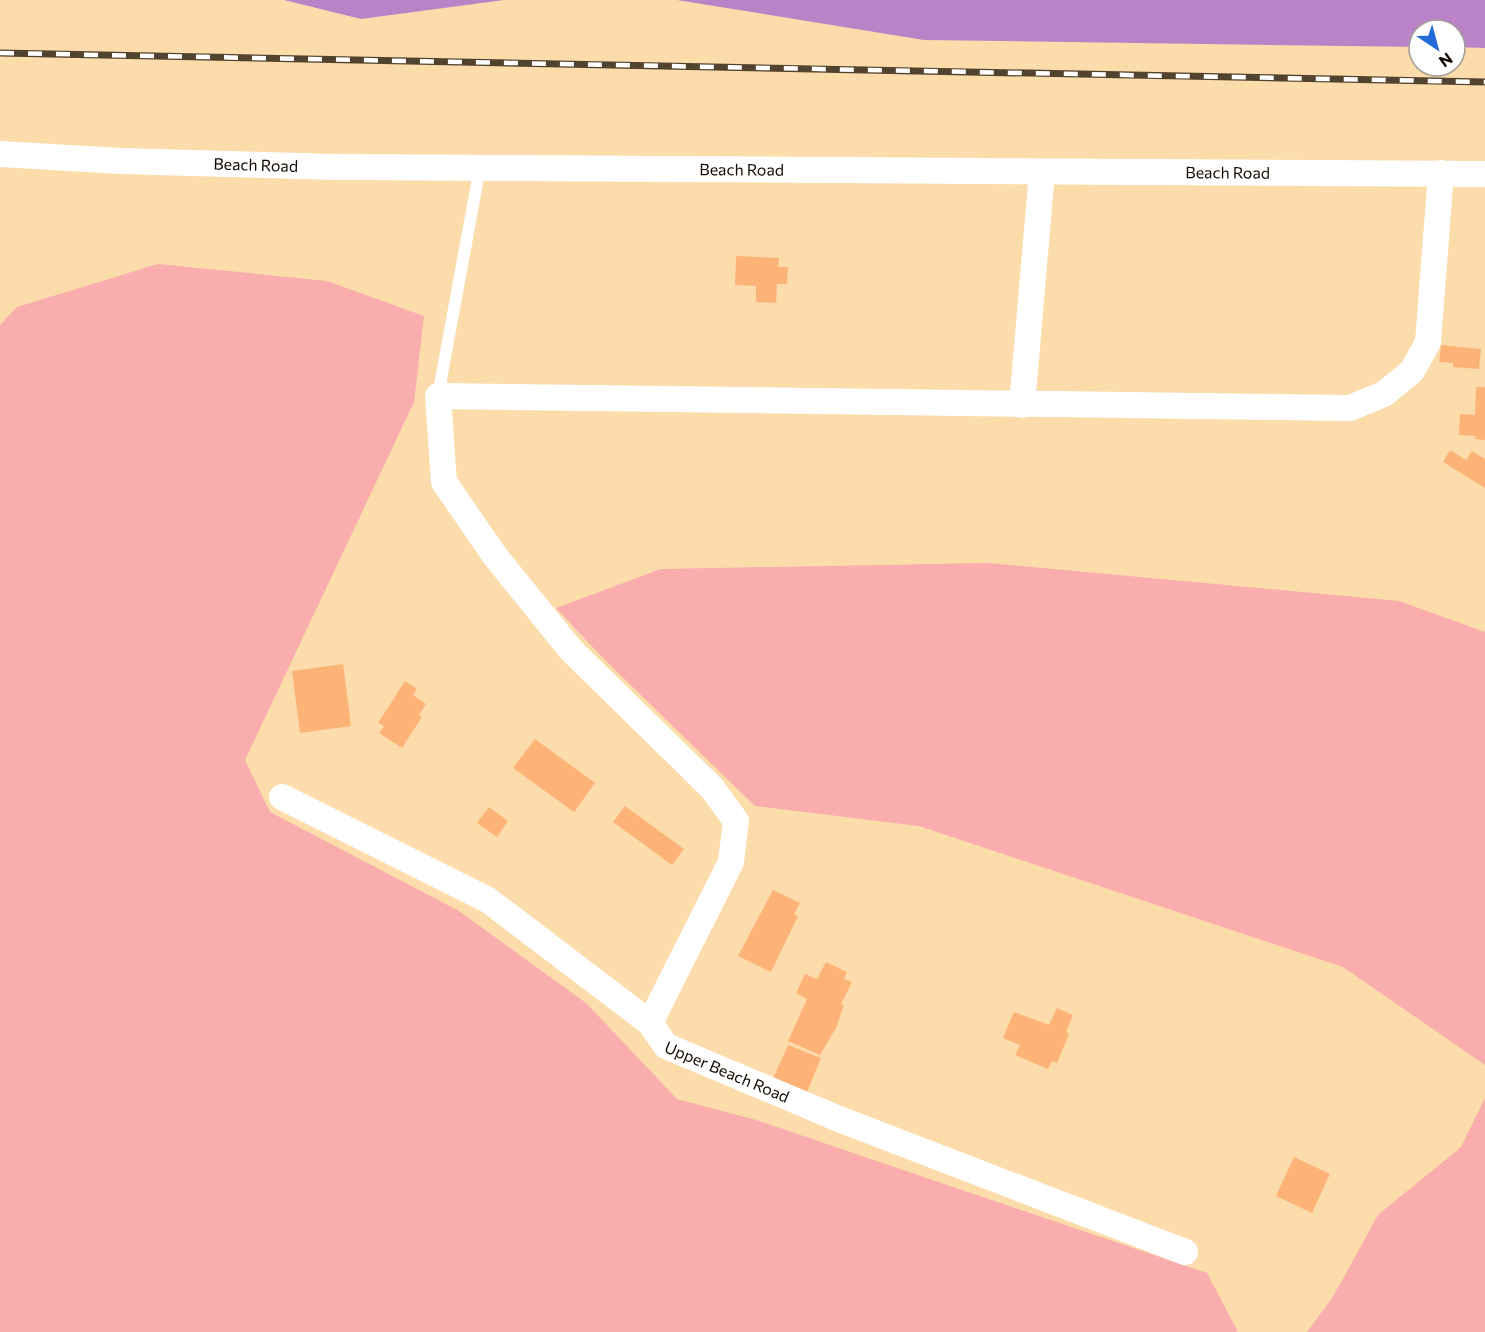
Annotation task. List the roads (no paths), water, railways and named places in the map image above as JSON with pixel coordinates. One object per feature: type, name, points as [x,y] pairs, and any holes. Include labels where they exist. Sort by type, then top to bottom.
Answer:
[{"type":"street","name":"Beach Road","points":[[0,154],[121,161],[480,167],[1485,174]]},
{"type":"street","points":[[1022,405],[1042,172]]},
{"type":"street","points":[[650,1023],[731,862],[736,821],[712,788],[571,650],[495,556],[444,482],[438,396],[1350,408],[1384,394],[1412,371],[1428,342],[1441,173]]},
{"type":"street","name":"Upper Beach Road","points":[[282,797],[488,900],[650,1023],[666,1046],[839,1119],[1185,1252]]},
{"type":"lane","points":[[438,396],[480,167]]},
{"type":"railway","points":[[0,53],[1485,82]]}]
